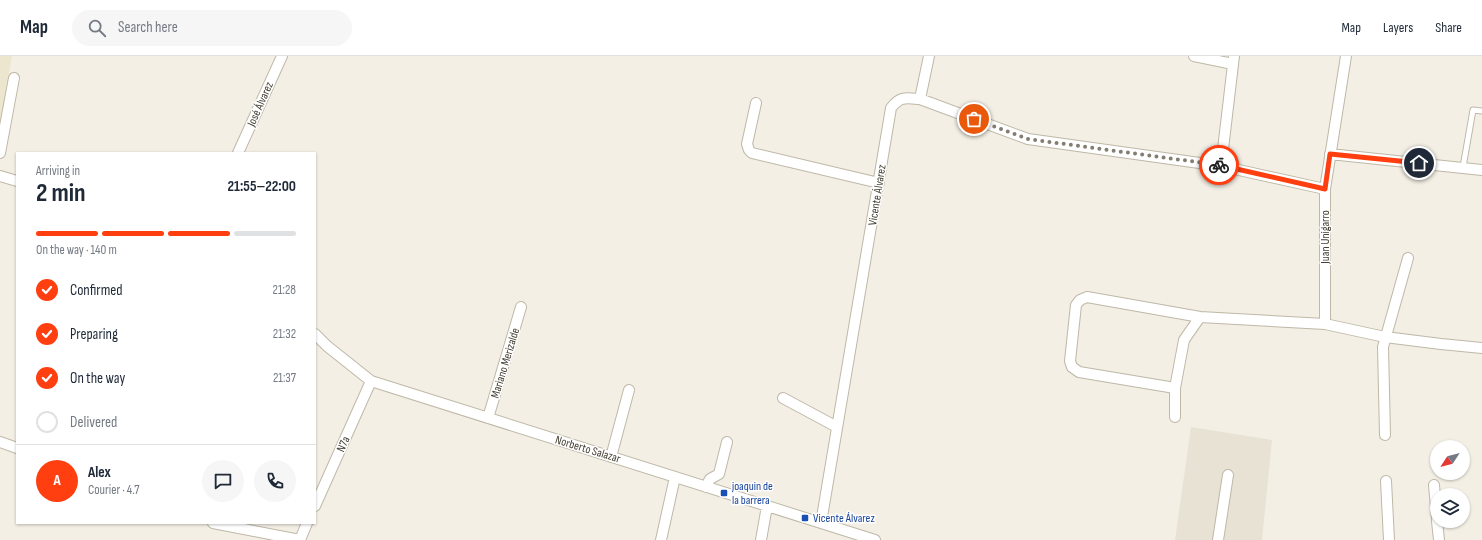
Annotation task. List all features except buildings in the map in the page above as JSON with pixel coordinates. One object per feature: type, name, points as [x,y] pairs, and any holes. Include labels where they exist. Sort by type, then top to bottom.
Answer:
[{"type":"street","name":"José Álvarez","points":[[238,152],[282,56]]},
{"type":"street","points":[[920,99],[929,56]]},
{"type":"street","points":[[1194,56],[1233,60],[1221,166]]},
{"type":"street","name":"Juan Unigarro","points":[[1325,324],[1325,189],[1346,56]]},
{"type":"street","points":[[0,153],[14,78]]},
{"type":"street","name":"Vicente Álvarez","points":[[821,523],[891,108],[896,101],[902,98],[920,99],[1028,139],[1221,166],[1325,189]]},
{"type":"street","points":[[756,103],[747,144],[748,150],[752,153],[879,184]]},
{"type":"street","points":[[1330,154],[1482,170]]},
{"type":"street","points":[[0,176],[16,181]]},
{"type":"street","points":[[1385,435],[1383,347],[1408,258]]},
{"type":"street","points":[[1175,388],[1079,372],[1072,367],[1070,361],[1076,305],[1080,300],[1087,297],[1200,317],[1325,324],[1385,336],[1482,348]]},
{"type":"street","name":"Mariano Merizalde","points":[[488,418],[521,307]]},
{"type":"street","points":[[1175,417],[1175,388],[1184,340],[1200,317]]},
{"type":"street","name":"Norberto Salazar","points":[[316,335],[327,346],[371,381],[875,540]]},
{"type":"street","name":"N7a","points":[[316,504],[371,381]]},
{"type":"street","points":[[611,457],[629,390]]},
{"type":"street","points":[[783,398],[837,427]]},
{"type":"street","points":[[0,442],[16,448]]},
{"type":"street","points":[[706,487],[710,478],[719,474],[727,442]]},
{"type":"street","points":[[1218,540],[1228,475]]},
{"type":"street","points":[[661,540],[675,477]]},
{"type":"street","points":[[1386,481],[1389,540]]},
{"type":"street","points":[[1434,484],[1434,488]]},
{"type":"street","points":[[761,540],[767,506]]},
{"type":"street","points":[[217,524],[300,540],[307,524]]},
{"type":"street","points":[[1438,528],[1439,540]]},
{"type":"lane","points":[[1463,167],[1473,110],[1482,111]]},
{"type":"shaded area","points":[[0,56],[12,56],[0,128]]},
{"type":"shaded area","points":[[1191,427],[1272,440],[1262,540],[1175,540]]},
{"type":"way so far","points":[[974,119],[1028,139],[1219,165]]},
{"type":"place","name":"joaquin de la barrera","points":[[724,493]]},
{"type":"place","name":"Vicente Álvarez","points":[[805,518]]},
{"type":"route","points":[[1219,165],[1325,189],[1330,154],[1419,163]]}]
